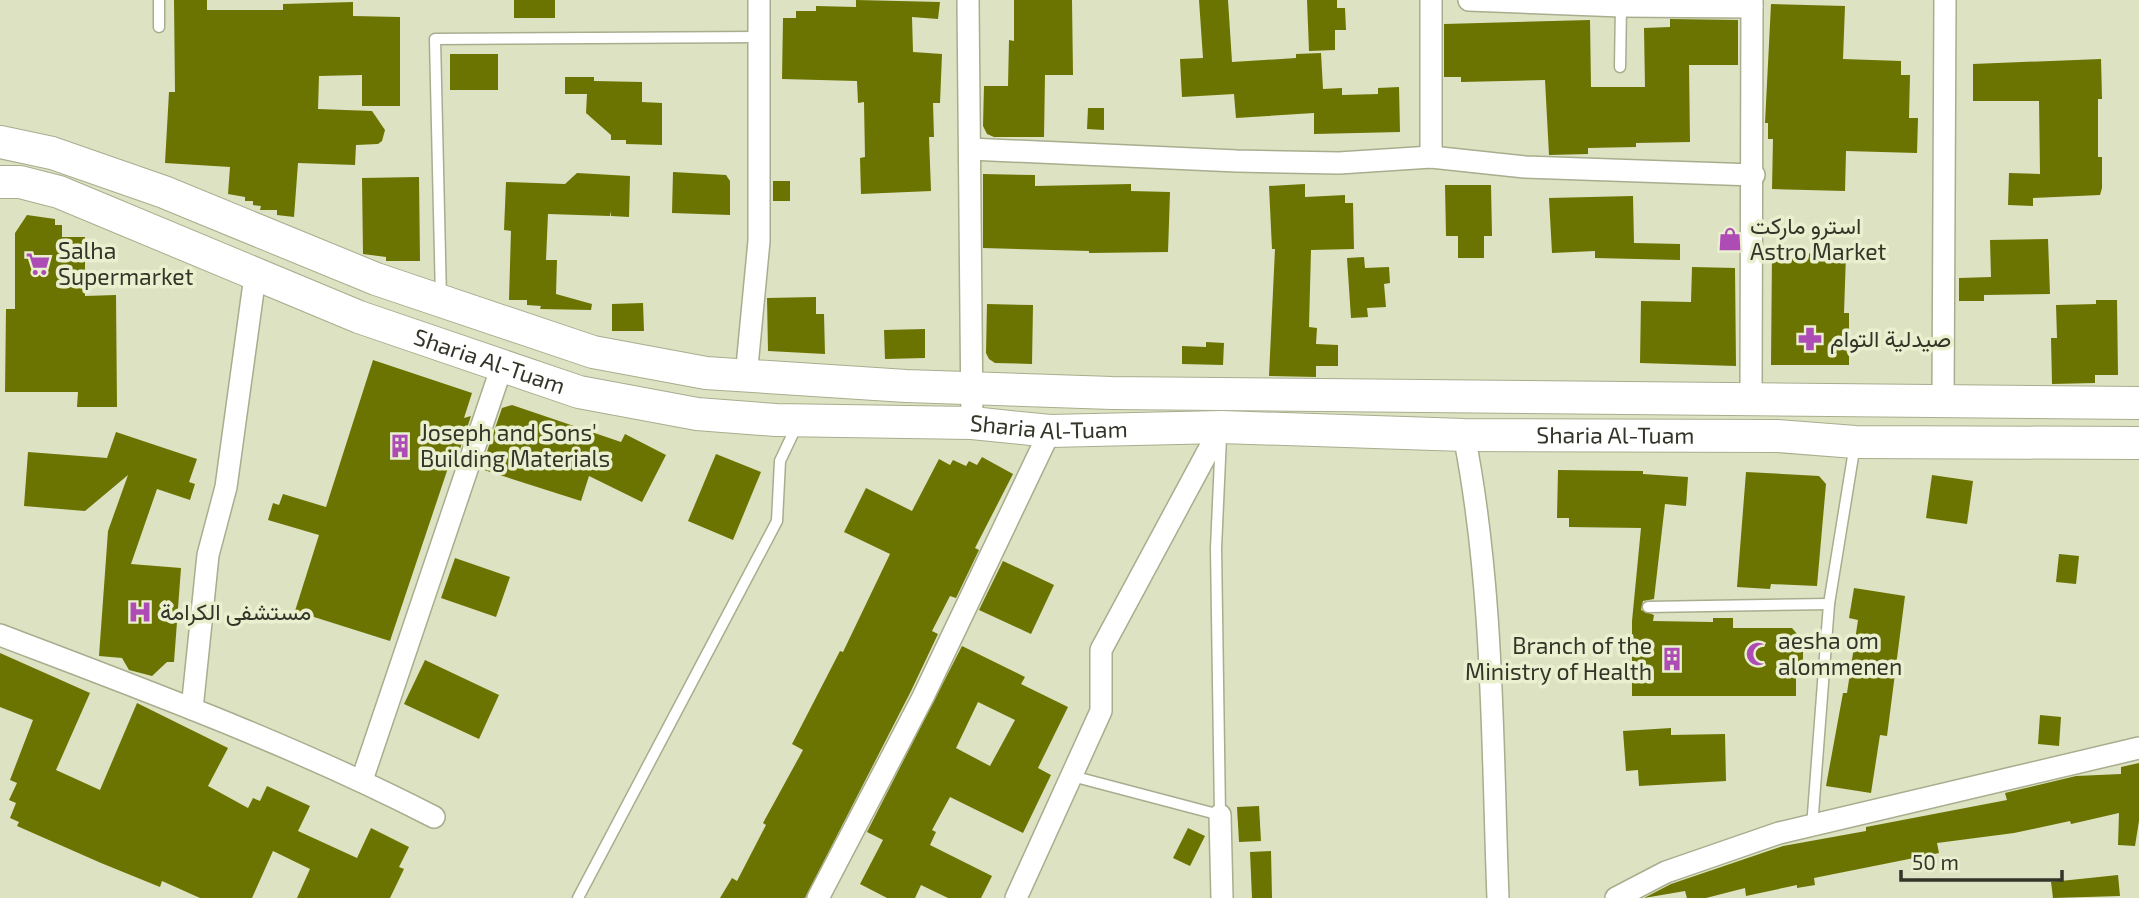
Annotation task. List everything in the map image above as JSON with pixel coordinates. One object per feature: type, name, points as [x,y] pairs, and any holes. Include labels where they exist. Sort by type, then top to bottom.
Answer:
[{"type":"main road","name":"Sharia Al-Tuam","points":[[0,142],[52,153],[164,192],[308,253],[593,352],[654,365],[746,377],[1112,393],[2139,403]]},
{"type":"main road","name":"Sharia Al-Tuam","points":[[0,182],[20,182],[59,192],[255,276],[359,317],[579,392],[697,414],[799,420],[972,423],[1051,431],[1221,427],[1464,435],[1777,436],[1855,442],[2139,443]]},
{"type":"street","points":[[746,377],[759,241],[759,0]]},
{"type":"street","points":[[968,0],[972,423]]},
{"type":"street","points":[[1430,0],[1431,157]]},
{"type":"street","points":[[1469,0],[1621,6],[1752,3],[1754,176],[1751,400]]},
{"type":"street","points":[[1943,403],[1945,0]]},
{"type":"street","points":[[970,149],[1301,162],[1431,157],[1525,167],[1754,176]]},
{"type":"street","points":[[192,709],[208,555],[226,487],[255,276]]},
{"type":"street","points":[[362,780],[502,366]]},
{"type":"street","points":[[1016,898],[1101,711],[1101,650],[1221,427]]},
{"type":"street","points":[[818,898],[923,697],[1051,431]]},
{"type":"street","points":[[1464,435],[1475,492],[1488,618],[1498,898]]},
{"type":"street","points":[[0,635],[192,709],[362,780],[434,817]]},
{"type":"street","points":[[1616,898],[1666,872],[1779,833],[2139,748]]},
{"type":"street","points":[[1220,815],[1222,898]]},
{"type":"lane","points":[[159,0],[159,27]]},
{"type":"lane","points":[[1620,67],[1621,6]]},
{"type":"lane","points":[[441,301],[435,39],[761,37]]},
{"type":"lane","points":[[578,898],[778,521],[779,461],[799,420]]},
{"type":"lane","points":[[1072,776],[1220,815],[1216,548],[1221,427]]},
{"type":"lane","points":[[1812,827],[1829,604],[1855,442]]},
{"type":"lane","points":[[1648,607],[1829,604]]},
{"type":"building","points":[[174,0],[207,0],[207,10],[283,10],[283,4],[353,2],[353,16],[400,17],[400,106],[362,106],[362,75],[319,76],[318,109],[372,111],[385,130],[382,141],[378,144],[356,145],[355,165],[298,163],[294,217],[277,215],[277,210],[260,210],[261,206],[253,205],[253,201],[245,201],[245,197],[228,194],[230,167],[165,163],[169,92],[175,92]]},
{"type":"building","points":[[514,0],[555,0],[555,18],[514,18]]},
{"type":"building","points":[[856,0],[940,2],[938,19],[912,17],[913,52],[942,54],[940,103],[933,103],[934,137],[929,137],[931,191],[861,194],[860,158],[865,157],[864,102],[858,103],[857,81],[782,79],[783,18],[796,18],[796,11],[816,11],[816,6],[856,7]]},
{"type":"building","points":[[1014,0],[1072,0],[1073,75],[1045,75],[1044,137],[994,137],[987,134],[983,126],[984,86],[1008,86],[1009,40],[1014,41]]},
{"type":"building","points":[[1199,0],[1228,0],[1232,62],[1296,58],[1296,54],[1321,53],[1323,89],[1342,88],[1342,95],[1378,94],[1378,88],[1399,87],[1400,132],[1314,134],[1314,113],[1236,118],[1234,94],[1182,97],[1180,59],[1203,58]]},
{"type":"building","points":[[1307,0],[1337,0],[1337,8],[1345,8],[1346,30],[1335,30],[1335,50],[1309,51]]},
{"type":"building","points":[[1771,4],[1845,6],[1843,59],[1901,61],[1901,75],[1910,75],[1909,118],[1918,118],[1917,153],[1846,151],[1845,191],[1772,189],[1773,139],[1768,139],[1768,123],[1765,123]]},
{"type":"building","points":[[1670,19],[1738,20],[1738,65],[1689,65],[1690,142],[1636,143],[1636,147],[1588,148],[1588,154],[1549,155],[1545,80],[1461,82],[1461,77],[1444,77],[1444,24],[1590,20],[1591,87],[1645,87],[1644,28],[1670,27]]},
{"type":"building","points":[[450,54],[498,54],[498,90],[450,90]]},
{"type":"building","points":[[2101,59],[2102,99],[2098,99],[2098,157],[2102,157],[2100,195],[2033,198],[2033,206],[2008,205],[2009,173],[2040,174],[2039,101],[1973,101],[1973,64]]},
{"type":"building","points":[[565,77],[594,77],[594,81],[642,82],[642,102],[662,103],[662,145],[626,144],[626,140],[611,140],[611,135],[586,113],[587,94],[565,94]]},
{"type":"building","points":[[1088,108],[1104,108],[1104,130],[1087,129]]},
{"type":"building","points":[[673,172],[726,175],[730,181],[730,215],[672,213]]},
{"type":"building","points":[[577,173],[630,176],[629,217],[611,216],[611,211],[610,216],[548,214],[546,260],[557,260],[556,294],[592,304],[591,310],[540,309],[541,306],[527,305],[527,300],[509,300],[511,231],[504,230],[506,182],[565,184]]},
{"type":"building","points":[[983,174],[1035,175],[1035,186],[1131,184],[1131,191],[1170,192],[1168,252],[1089,253],[983,248]]},
{"type":"building","points":[[419,177],[420,261],[386,261],[386,257],[363,254],[362,178]]},
{"type":"building","points":[[773,181],[790,181],[790,201],[773,201]]},
{"type":"building","points":[[1305,184],[1305,197],[1345,195],[1345,203],[1353,203],[1354,249],[1311,250],[1309,327],[1317,328],[1316,344],[1338,345],[1338,366],[1316,366],[1316,377],[1269,376],[1275,249],[1272,249],[1269,186]]},
{"type":"building","points":[[1445,185],[1491,185],[1492,236],[1484,236],[1484,258],[1458,258],[1458,236],[1446,236]]},
{"type":"building","points":[[1633,196],[1634,243],[1680,244],[1680,260],[1595,258],[1595,251],[1552,253],[1549,198]]},
{"type":"building","points":[[27,215],[55,219],[55,225],[62,225],[62,237],[85,237],[85,296],[116,295],[117,407],[77,407],[78,392],[5,392],[6,309],[15,309],[15,233]]},
{"type":"building","points":[[2048,239],[2050,294],[1984,295],[1984,301],[1959,301],[1959,278],[1991,277],[1990,240]]},
{"type":"building","points":[[1772,253],[1846,254],[1844,313],[1849,313],[1849,365],[1771,365]]},
{"type":"building","points":[[1364,257],[1365,268],[1389,267],[1390,283],[1384,284],[1386,307],[1367,308],[1368,317],[1351,318],[1347,258]]},
{"type":"building","points":[[1692,267],[1735,268],[1736,366],[1640,363],[1641,301],[1691,302]]},
{"type":"building","points":[[816,297],[816,314],[824,314],[825,354],[768,351],[767,298]]},
{"type":"building","points":[[2096,300],[2117,300],[2118,375],[2095,375],[2095,383],[2052,384],[2051,338],[2057,338],[2056,305],[2096,304]]},
{"type":"building","points":[[643,303],[644,331],[612,331],[612,304]]},
{"type":"building","points":[[987,304],[1033,305],[1032,364],[995,363],[989,359],[986,353]]},
{"type":"building","points":[[925,329],[925,358],[885,359],[884,330]]},
{"type":"building","points":[[1206,342],[1224,343],[1223,365],[1182,364],[1182,346],[1206,347]]},
{"type":"building","points":[[373,360],[472,393],[464,418],[471,416],[456,461],[451,459],[390,641],[295,611],[319,535],[268,520],[273,503],[279,505],[283,494],[326,507]]},
{"type":"building","points":[[512,405],[621,442],[625,434],[666,455],[642,502],[589,476],[581,501],[481,469],[502,408]]},
{"type":"building","points":[[116,432],[197,459],[189,482],[195,484],[190,500],[157,489],[131,564],[181,568],[174,662],[167,662],[152,676],[129,670],[122,658],[99,656],[108,531],[128,475],[85,511],[24,506],[28,452],[107,458]]},
{"type":"building","points":[[716,454],[761,472],[733,540],[688,521]]},
{"type":"building","points":[[982,457],[1013,474],[975,548],[979,550],[956,598],[950,596],[932,631],[938,634],[911,691],[805,898],[720,898],[732,878],[737,881],[766,825],[763,823],[803,750],[792,744],[840,651],[843,652],[890,554],[844,532],[866,488],[912,511],[939,459],[950,465],[953,460],[966,466],[969,461],[977,465]]},
{"type":"building","points":[[1558,470],[1643,471],[1643,474],[1688,477],[1686,506],[1665,504],[1654,599],[1643,601],[1641,610],[1654,615],[1653,621],[1713,622],[1713,618],[1733,618],[1733,628],[1792,628],[1803,641],[1803,668],[1796,668],[1796,696],[1632,696],[1632,621],[1641,528],[1569,527],[1569,518],[1557,518]]},
{"type":"building","points":[[1746,472],[1819,476],[1826,484],[1817,586],[1771,584],[1770,589],[1737,587]]},
{"type":"building","points":[[1932,475],[1973,481],[1967,524],[1926,518]]},
{"type":"building","points":[[2059,554],[2079,556],[2076,584],[2056,582]]},
{"type":"building","points":[[455,558],[510,577],[496,617],[441,598]]},
{"type":"building","points":[[1003,561],[1054,585],[1031,634],[979,610]]},
{"type":"building","points":[[1854,588],[1905,596],[1887,736],[1880,735],[1871,793],[1826,786],[1843,693],[1847,693],[1858,620],[1849,618]]},
{"type":"building","points":[[962,646],[1025,677],[1021,684],[1068,707],[1038,768],[1051,775],[1023,833],[950,797],[932,830],[936,832],[930,845],[992,876],[981,898],[948,898],[921,885],[915,898],[887,898],[860,884],[883,840],[867,832]],"holes":[[[978,702],[1015,720],[990,766],[956,748]]]},
{"type":"building","points":[[0,653],[90,693],[56,770],[100,790],[137,703],[228,748],[208,786],[248,808],[253,798],[260,801],[267,786],[310,806],[298,831],[357,858],[371,828],[409,847],[399,867],[404,869],[390,898],[297,898],[310,869],[273,851],[252,898],[200,898],[162,881],[160,887],[17,826],[19,822],[10,818],[16,803],[9,800],[17,783],[10,780],[33,720],[0,707]]},
{"type":"building","points":[[425,660],[499,695],[479,739],[404,704]]},
{"type":"building","points":[[2040,715],[2061,717],[2059,746],[2038,744]]},
{"type":"building","points":[[1671,728],[1671,735],[1725,734],[1726,781],[1639,786],[1638,770],[1626,771],[1623,731]]},
{"type":"building","points":[[2139,763],[2139,821],[2135,846],[2118,845],[2119,813],[2071,824],[2070,821],[2014,833],[1937,843],[1939,853],[1814,878],[1815,885],[1797,888],[1797,885],[1746,896],[1745,888],[1706,898],[1687,898],[1685,891],[1644,898],[1671,884],[1783,846],[2007,800],[2005,793],[2076,776],[2121,774],[2121,767]]},
{"type":"building","points":[[1259,806],[1261,841],[1239,842],[1237,807]]},
{"type":"building","points":[[1188,828],[1205,836],[1190,866],[1173,858]]},
{"type":"building","points":[[1271,851],[1272,898],[1252,898],[1250,852]]},
{"type":"building","points":[[2118,875],[2120,896],[2053,898],[2051,882]]},
{"type":"place","name":"استرو ماركت Astro Market","points":[[1730,239]]},
{"type":"place","name":"Salha Supermarket","points":[[38,264]]},
{"type":"place","name":"صيدلية التوام","points":[[1810,339]]},
{"type":"place","name":"Joseph and Sons' Building Materials","points":[[400,446]]},
{"type":"place","name":"مستشفى الكرامة","points":[[140,612]]},
{"type":"place","name":"aesha om alommenen","points":[[1758,654]]},
{"type":"place","name":"Branch of the Ministry of Health","points":[[1672,659]]}]
